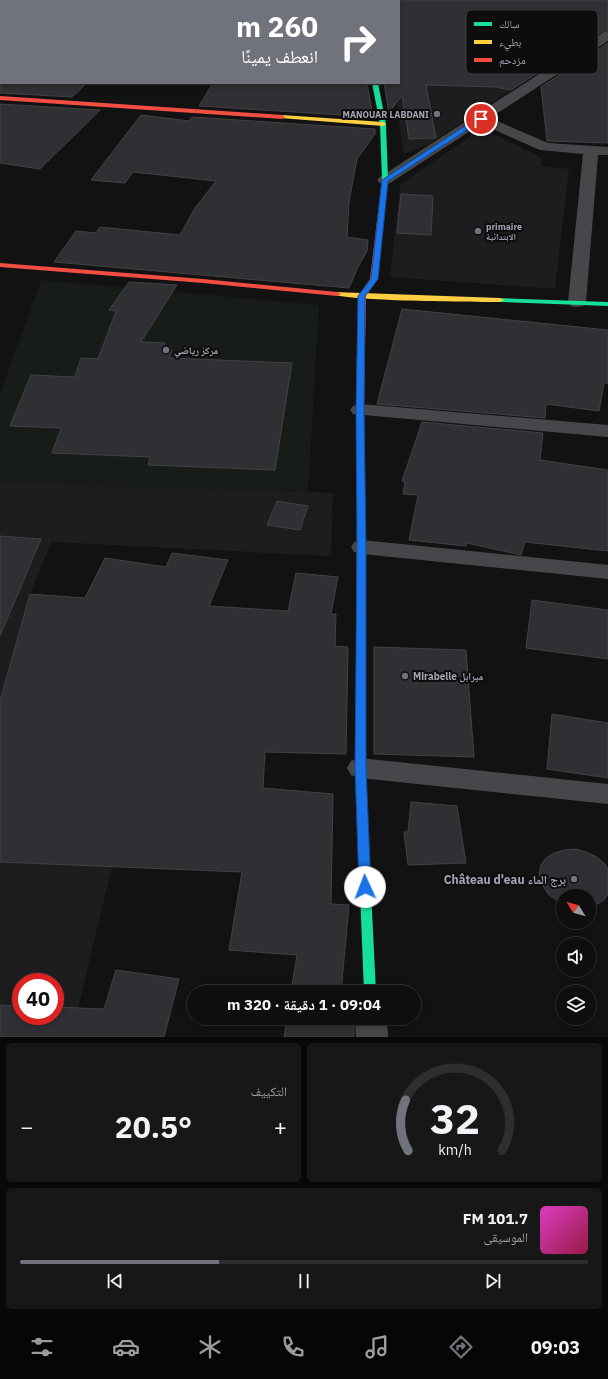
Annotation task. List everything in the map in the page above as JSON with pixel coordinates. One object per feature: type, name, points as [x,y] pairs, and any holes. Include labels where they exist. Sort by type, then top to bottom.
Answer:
[{"type":"street","points":[[598,41],[608,34]]},
{"type":"street","points":[[385,180],[548,74]]},
{"type":"street","points":[[370,985],[360,768],[362,547],[360,410],[362,296],[374,279],[385,180],[383,124],[375,84]]},
{"type":"street","points":[[0,98],[383,124]]},
{"type":"street","points":[[481,119],[545,147],[608,151]]},
{"type":"street","points":[[577,302],[590,150]]},
{"type":"street","points":[[0,265],[203,281],[362,296],[608,304]]},
{"type":"street","points":[[360,410],[608,431]]},
{"type":"street","points":[[362,547],[608,572]]},
{"type":"street","points":[[360,768],[608,794]]},
{"type":"street","points":[[371,1025],[372,1037]]},
{"type":"shaded area","points":[[466,57],[466,74],[535,74],[429,144],[404,154],[393,84],[400,84],[400,70]]},
{"type":"shaded area","name":"primaire الابتدائية","points":[[482,128],[542,158],[541,166],[569,169],[555,289],[390,277],[400,185]]},
{"type":"shaded area","name":"مركز رياضي","points":[[41,280],[319,305],[308,492],[0,482],[0,394]]},
{"type":"shaded area","points":[[0,482],[333,493],[331,556],[51,542],[30,594],[0,701]]},
{"type":"shaded area","points":[[0,862],[112,867],[71,1037],[0,1037]]},
{"type":"building","points":[[400,0],[608,0],[608,30],[598,34],[598,10],[466,10],[466,74],[536,74],[511,90],[496,87],[426,85],[436,138],[409,139],[402,95],[389,113],[384,84],[401,83]]},
{"type":"building","points":[[608,43],[608,143],[547,141],[541,87],[561,74],[598,74],[598,50]]},
{"type":"building","points":[[0,84],[86,84],[72,97],[0,93]]},
{"type":"building","points":[[212,84],[367,84],[373,117],[199,106]]},
{"type":"building","points":[[0,104],[100,110],[40,169],[0,163]]},
{"type":"building","points":[[141,115],[189,121],[192,117],[375,129],[375,134],[357,159],[349,202],[347,237],[368,240],[367,251],[349,288],[54,262],[76,231],[96,233],[100,227],[180,235],[195,208],[216,181],[133,172],[125,183],[91,180]]},
{"type":"building","points":[[401,194],[433,196],[431,235],[397,233]]},
{"type":"building","points":[[129,282],[177,285],[141,342],[165,343],[163,349],[172,350],[169,358],[292,363],[275,470],[148,465],[150,457],[52,453],[61,428],[10,426],[31,375],[75,377],[81,358],[98,359],[116,311],[109,310]]},
{"type":"building","points":[[402,309],[608,330],[608,383],[604,383],[599,411],[546,404],[545,418],[377,404]]},
{"type":"building","points":[[422,422],[543,433],[540,460],[608,470],[608,551],[525,542],[521,555],[467,543],[466,546],[409,540],[418,495],[403,494],[405,482],[402,481]]},
{"type":"building","points":[[277,501],[308,506],[300,530],[267,525]]},
{"type":"building","points":[[0,536],[41,539],[0,636]]},
{"type":"building","points":[[172,553],[228,560],[209,606],[288,611],[296,573],[338,577],[331,614],[336,614],[335,646],[348,647],[346,754],[265,752],[263,788],[333,794],[331,904],[349,905],[342,985],[292,985],[297,955],[229,950],[242,872],[0,862],[0,701],[30,594],[85,598],[105,558],[166,567]]},
{"type":"building","points":[[532,600],[608,610],[608,659],[526,648]]},
{"type":"building","points":[[374,647],[466,650],[474,757],[374,754]]},
{"type":"building","points":[[552,714],[608,723],[608,778],[547,769]]},
{"type":"building","points":[[411,802],[457,806],[466,863],[408,865],[404,832],[408,832]]},
{"type":"building","name":"Château d'eau برج الماء","points":[[576,849],[586,852],[597,857],[605,864],[608,869],[608,894],[604,900],[596,905],[596,889],[556,889],[556,900],[548,894],[542,884],[539,874],[541,865],[546,858],[554,853]]},
{"type":"building","points":[[116,970],[179,979],[164,1037],[0,1037],[0,1005],[12,1006],[12,1025],[64,1025],[64,1007],[104,1009]]},
{"type":"building","points":[[286,1025],[354,1025],[354,1037],[284,1037]]},
{"type":"traffic: fast","points":[[375,84],[383,124],[385,180],[381,212]]},
{"type":"traffic: fast","points":[[500,300],[608,304]]},
{"type":"traffic: fast","points":[[361,694],[360,768],[370,985]]},
{"type":"traffic: slow","points":[[282,117],[383,124]]},
{"type":"traffic: slow","points":[[337,294],[500,300]]},
{"type":"traffic: slow","points":[[361,512],[361,694]]},
{"type":"traffic: jam","points":[[0,98],[282,117]]},
{"type":"traffic: jam","points":[[361,512],[360,410],[362,296],[374,279],[381,212]]},
{"type":"traffic: jam","points":[[0,265],[203,281],[337,294]]},
{"type":"place","name":"MANOUAR LABDANI","points":[[437,114]]},
{"type":"place","name":"primaire الابتدائية","points":[[478,231]]},
{"type":"place","name":"مركز رياضي","points":[[166,350]]},
{"type":"place","name":"Mirabelle ميرابل","points":[[405,676]]},
{"type":"place","name":"Château d'eau برج الماء","points":[[574,879]]},
{"type":"route","points":[[365,887],[360,768],[362,547],[360,410],[362,296],[374,279],[385,180],[481,119]]}]
